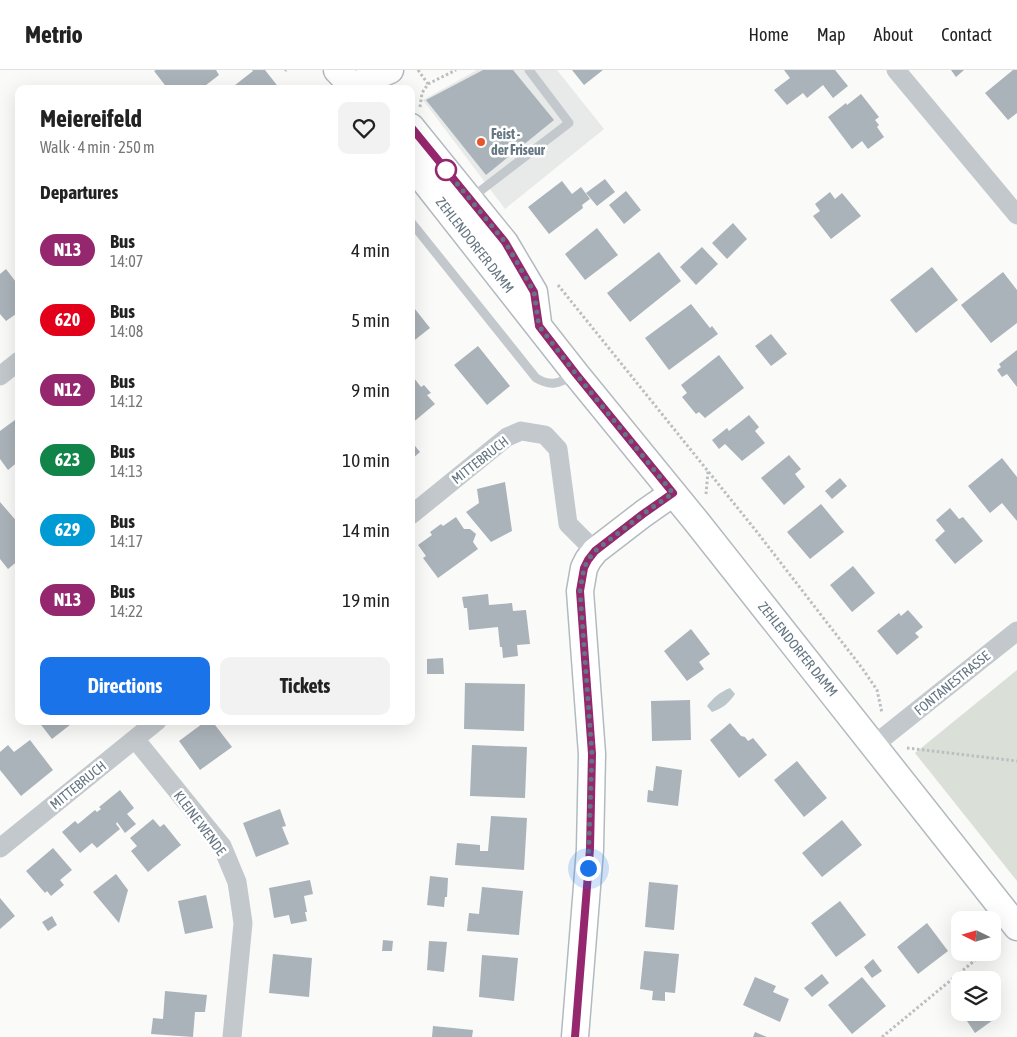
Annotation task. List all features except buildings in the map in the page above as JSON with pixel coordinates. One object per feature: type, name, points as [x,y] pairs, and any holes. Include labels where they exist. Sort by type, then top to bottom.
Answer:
[{"type":"main road","points":[[349,81],[390,70]]},
{"type":"main road","points":[[401,85],[403,70]]},
{"type":"main road","points":[[416,118],[470,198],[505,242],[534,292],[539,326]]},
{"type":"main road","name":"ZEHLENDORFER DAMM","points":[[415,169],[576,374],[673,493],[887,742],[1017,927]]},
{"type":"main road","points":[[575,1037],[590,849],[592,754],[580,591],[584,568],[595,551],[673,493]]},
{"type":"street","points":[[896,70],[1017,215]]},
{"type":"street","points":[[0,376],[15,364]]},
{"type":"street","name":"MITTEBRUCH","points":[[415,512],[507,437],[521,431],[544,435],[558,449],[568,524],[595,551]]},
{"type":"street","name":"FONTANESTRASSE","points":[[887,742],[1017,631]]},
{"type":"street","name":"MITTEBRUCH","points":[[0,848],[152,725]]},
{"type":"street","name":"KLEINE WENDE","points":[[135,739],[222,846],[237,882],[242,923],[232,1037]]},
{"type":"lane","points":[[470,198],[569,123],[529,70]]},
{"type":"lane","points":[[415,227],[536,378],[544,383],[560,383],[576,374]]},
{"type":"path","points":[[418,70],[428,84]]},
{"type":"path","points":[[416,118],[422,93],[428,84],[456,70]]},
{"type":"path","points":[[556,282],[757,532],[862,668],[877,690],[887,742],[1017,760]]},
{"type":"path","points":[[882,1037],[974,961]]},
{"type":"shaded area","points":[[477,70],[557,70],[604,129],[505,209],[423,100]]},
{"type":"shaded area","points":[[1017,670],[1017,881],[915,753]]},
{"type":"shaded area","points":[[730,688],[735,694],[733,697],[723,707],[712,712],[707,706],[723,691]]},
{"type":"bus line","name":"N13","points":[[415,132],[505,242],[534,292],[539,326],[673,493],[595,551],[584,568],[580,591],[592,754],[590,849],[575,1037]]},
{"type":"place","name":"Feist - der Friseur","points":[[481,142]]},
{"type":"route","points":[[446,170],[505,242],[534,292],[539,326],[673,493],[595,551],[584,568],[580,591],[592,754],[588,868]]}]
